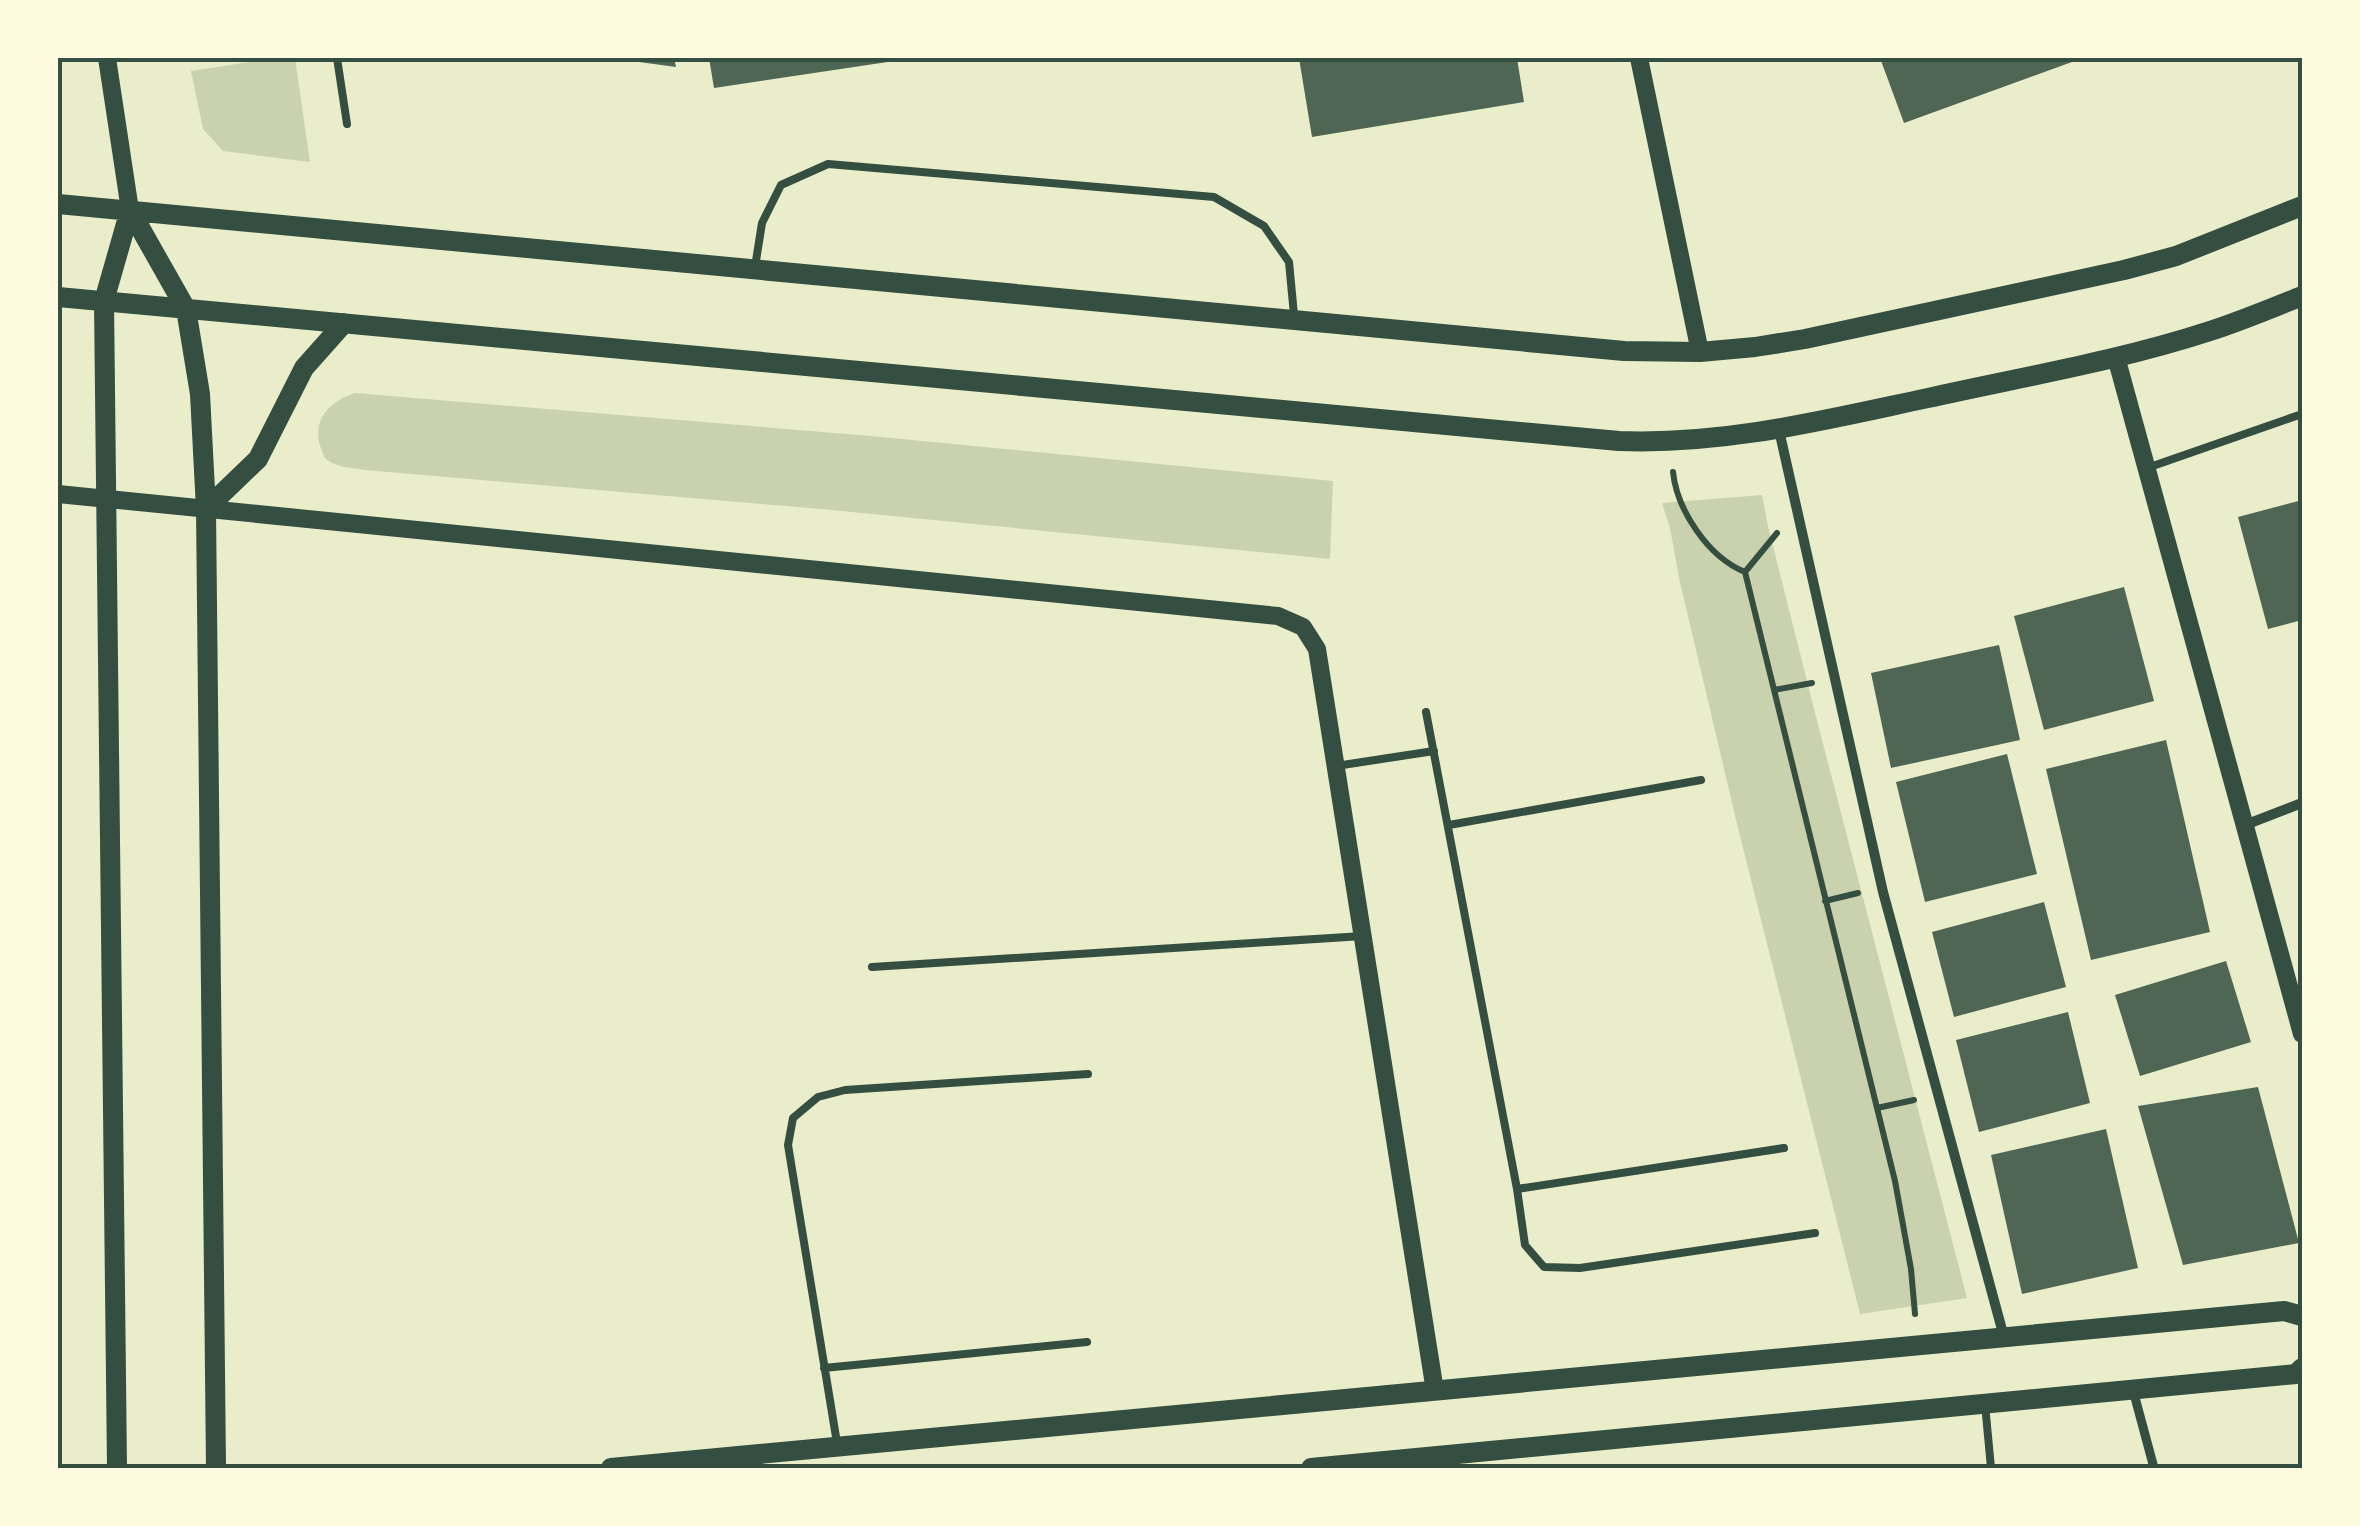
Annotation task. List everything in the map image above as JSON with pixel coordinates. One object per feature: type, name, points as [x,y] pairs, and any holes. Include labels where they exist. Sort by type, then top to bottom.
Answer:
[{"type":"main road","points":[[58,204],[1624,351],[1700,352],[1805,338],[2124,270],[2176,256],[2302,206]]},
{"type":"main road","points":[[117,1468],[104,301],[130,210]]},
{"type":"main road","points":[[130,210],[186,309],[200,394],[206,509],[216,1468]]},
{"type":"main road","points":[[58,297],[1600,439],[1670,442],[1779,430],[2116,357],[2212,331],[2302,296]]},
{"type":"main road","points":[[206,509],[258,459],[304,368],[344,324]]},
{"type":"main road","points":[[610,1468],[2284,1311],[2302,1316]]},
{"type":"main road","points":[[1310,1468],[2296,1374],[2302,1368]]},
{"type":"street","points":[[107,58],[130,210]]},
{"type":"street","points":[[1639,58],[1700,352]]},
{"type":"street","points":[[2116,357],[2302,1034]]},
{"type":"street","points":[[1779,430],[1883,892],[2004,1337]]},
{"type":"street","points":[[58,494],[1278,616],[1303,627],[1317,649],[1435,1391]]},
{"type":"street","points":[[2245,825],[2302,803]]},
{"type":"street","points":[[2134,1390],[2154,1468]]},
{"type":"lane","points":[[336,58],[346,124]]},
{"type":"lane","points":[[754,269],[762,223],[781,185],[828,164],[1214,197],[1264,226],[1289,262],[1295,320]]},
{"type":"lane","points":[[2147,468],[2302,414]]},
{"type":"lane","points":[[1426,712],[1518,1190],[1525,1245],[1544,1267],[1580,1268],[1815,1233]]},
{"type":"lane","points":[[1336,766],[1434,751]]},
{"type":"lane","points":[[1449,825],[1701,780]]},
{"type":"lane","points":[[872,967],[1363,936]]},
{"type":"lane","points":[[837,1447],[788,1145],[793,1118],[818,1097],[845,1090],[1088,1074]]},
{"type":"lane","points":[[1518,1190],[1784,1148]]},
{"type":"lane","points":[[824,1368],[1087,1342]]},
{"type":"lane","points":[[1985,1404],[1991,1468]]},
{"type":"path","points":[[1670,442],[1675,490],[1685,508],[1704,540],[1733,567],[1745,572]]},
{"type":"path","points":[[1745,572],[1796,509]]},
{"type":"path","points":[[1745,572],[1895,1181],[1911,1269],[1918,1346]]},
{"type":"path","points":[[1774,690],[1835,679]]},
{"type":"path","points":[[1876,1108],[1938,1094]]},
{"type":"green space","points":[[295,58],[310,162],[223,151],[203,129],[191,71]]},
{"type":"green space","points":[[355,393],[871,436],[1333,481],[1330,559],[349,468],[325,458],[318,433],[327,410]]},
{"type":"green space","points":[[1762,495],[1967,1298],[1860,1314],[1738,828],[1662,503]]},
{"type":"building","points":[[674,58],[676,67],[624,60]]},
{"type":"building","points":[[709,58],[901,58],[901,60],[714,88]]},
{"type":"building","points":[[1299,58],[1517,58],[1524,102],[1312,137]]},
{"type":"building","points":[[1880,58],[2083,58],[1904,123]]},
{"type":"building","points":[[2302,500],[2302,620],[2268,629],[2238,517]]},
{"type":"building","points":[[2124,587],[2154,701],[2044,730],[2014,616]]},
{"type":"building","points":[[1999,645],[2020,740],[1891,768],[1871,673]]},
{"type":"building","points":[[2166,740],[2210,932],[2091,960],[2046,769]]},
{"type":"building","points":[[2007,754],[2037,874],[1925,902],[1896,782]]},
{"type":"building","points":[[2044,902],[2066,987],[1954,1017],[1932,932]]},
{"type":"building","points":[[2226,961],[2251,1042],[2140,1076],[2115,995]]},
{"type":"building","points":[[2068,1012],[2090,1103],[1979,1132],[1956,1040]]},
{"type":"building","points":[[2258,1087],[2299,1243],[2183,1265],[2138,1106]]},
{"type":"building","points":[[2106,1129],[2138,1268],[2022,1294],[1991,1155]]}]
